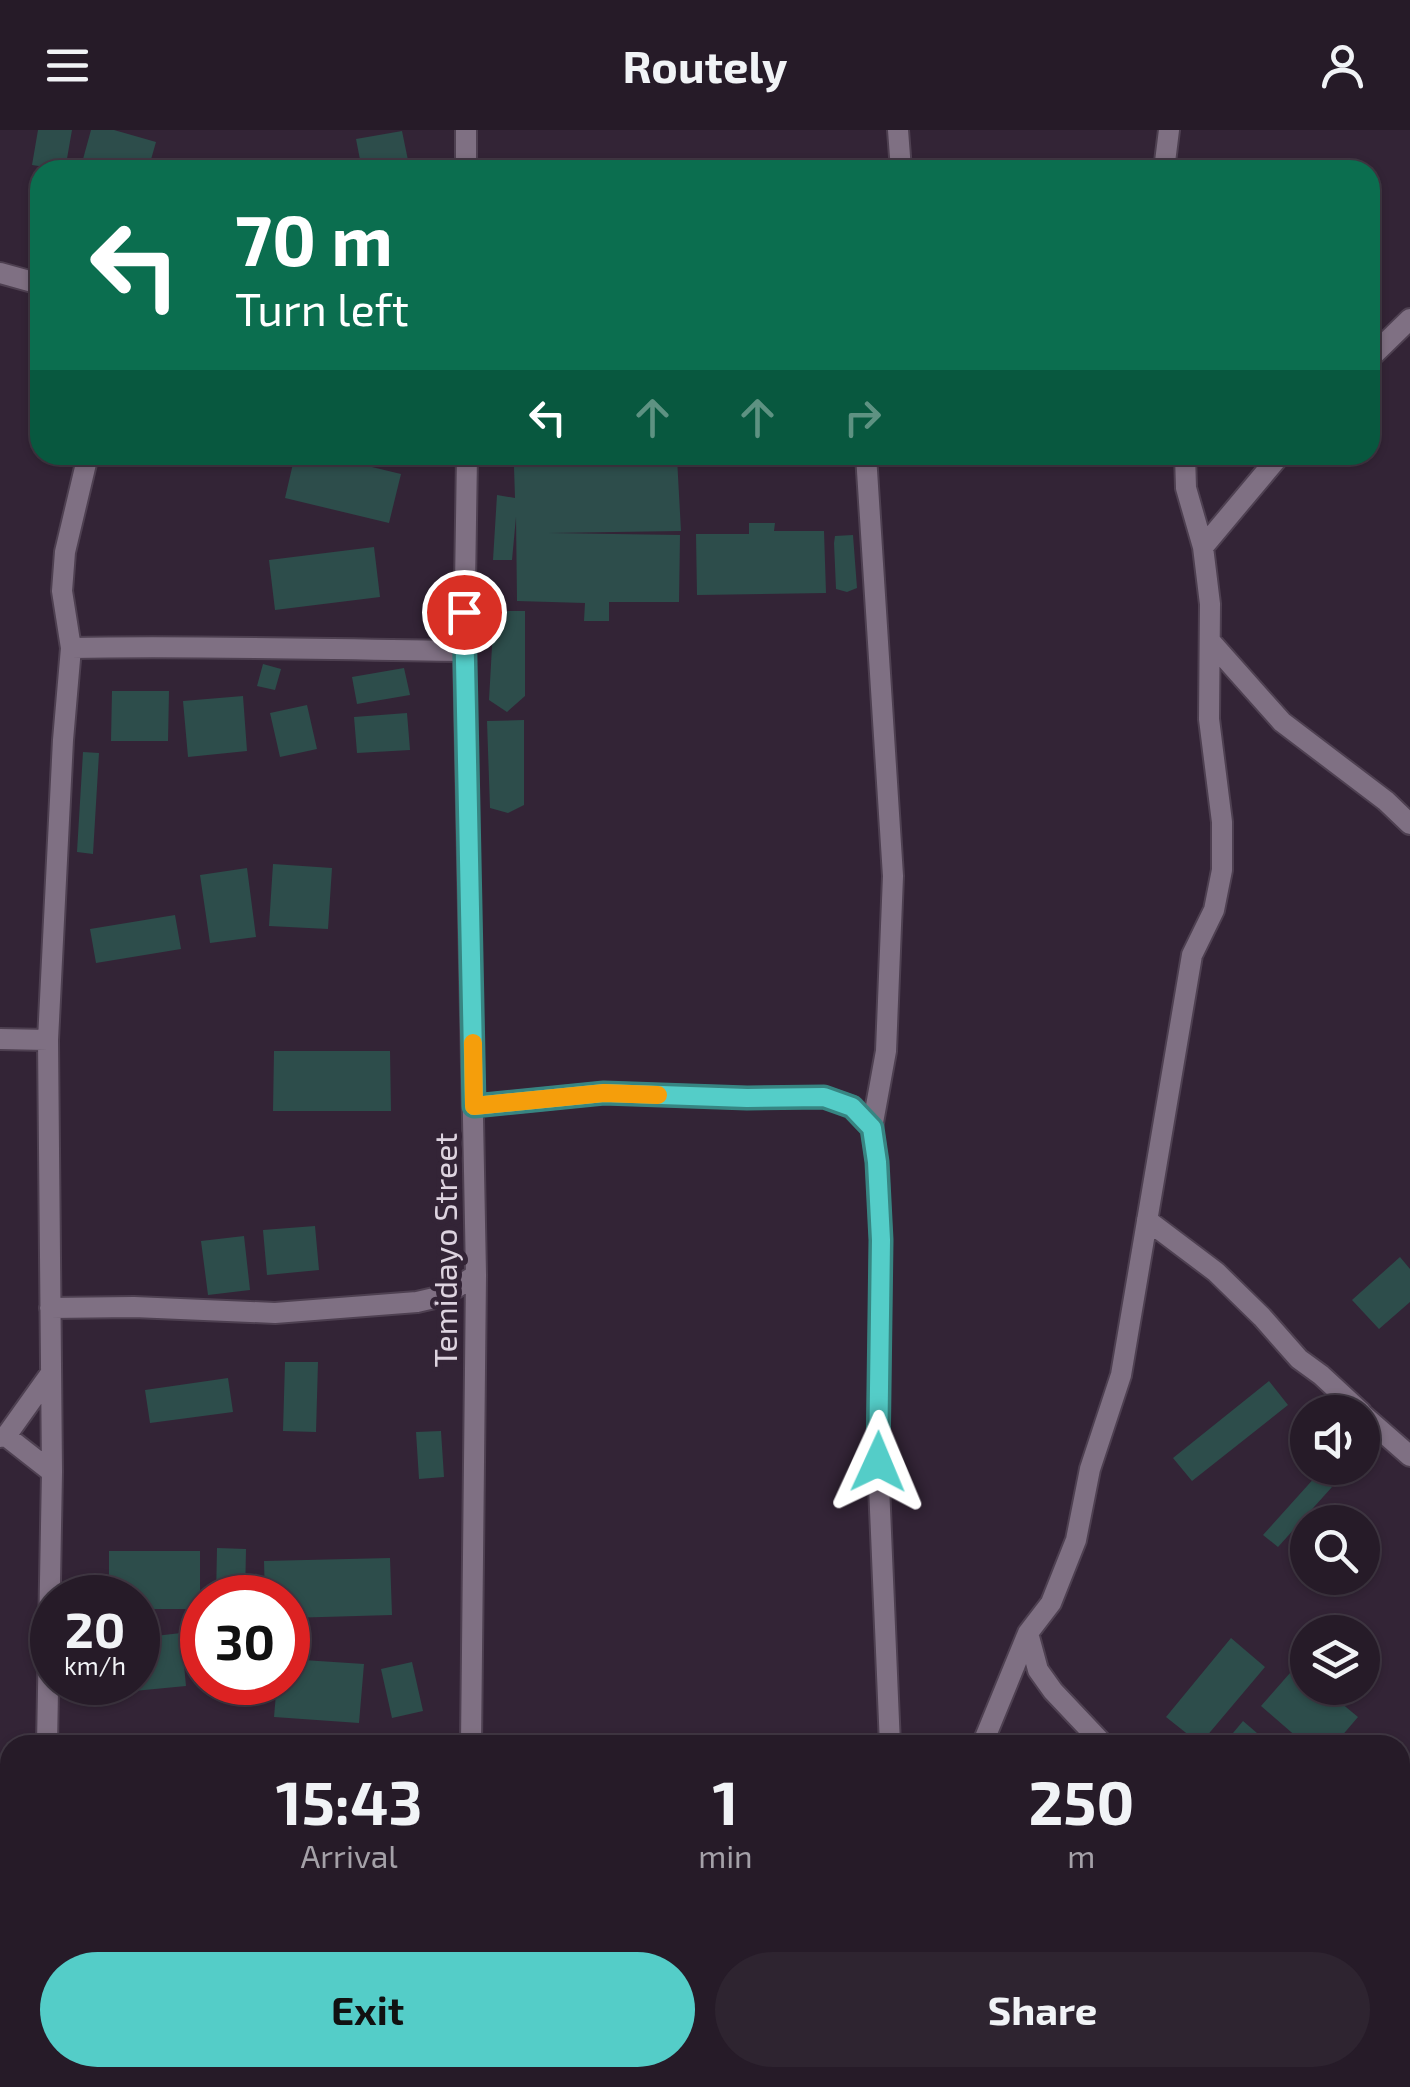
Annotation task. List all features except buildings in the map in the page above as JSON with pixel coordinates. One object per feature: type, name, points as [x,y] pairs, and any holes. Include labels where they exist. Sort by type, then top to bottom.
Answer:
[{"type":"street","points":[[466,130],[466,160]]},
{"type":"street","points":[[898,130],[901,160]]},
{"type":"street","points":[[1165,160],[1169,130]]},
{"type":"street","points":[[0,272],[30,281]]},
{"type":"street","points":[[1380,348],[1410,319]]},
{"type":"street","points":[[47,1735],[52,1472],[48,1040],[70,648],[62,592],[65,552],[86,465]]},
{"type":"street","name":"Temidayo Street","points":[[467,465],[464,650],[476,1276],[471,1735]]},
{"type":"street","points":[[867,465],[892,876],[886,1050],[872,1128],[881,1240],[878,1462],[890,1735]]},
{"type":"street","points":[[986,1735],[1028,1633],[1051,1602],[1076,1540],[1090,1469],[1121,1375],[1192,955],[1214,910],[1222,870],[1222,822],[1210,719],[1210,604],[1203,547],[1186,488],[1185,465]]},
{"type":"street","points":[[1203,547],[1272,465]]},
{"type":"street","points":[[1210,641],[1282,722],[1386,801],[1410,824]]},
{"type":"street","points":[[70,648],[464,650]]},
{"type":"street","points":[[0,1039],[48,1040]]},
{"type":"street","points":[[474,1106],[604,1093],[824,1097],[852,1107],[872,1128]]},
{"type":"street","points":[[1147,1220],[1216,1272],[1299,1359],[1343,1395]]},
{"type":"street","points":[[50,1308],[293,1312],[417,1302],[443,1296],[476,1276]]},
{"type":"street","points":[[50,1373],[3,1436],[52,1472]]},
{"type":"street","points":[[1380,1429],[1410,1456]]},
{"type":"street","points":[[1028,1633],[1038,1670],[1095,1735]]},
{"type":"slow traffic","points":[[473,1043],[474,1106],[604,1093],[658,1095]]},
{"type":"route","points":[[464,612],[474,1106],[604,1093],[824,1097],[852,1107],[872,1128],[877,1162],[881,1240],[878,1462]]}]
